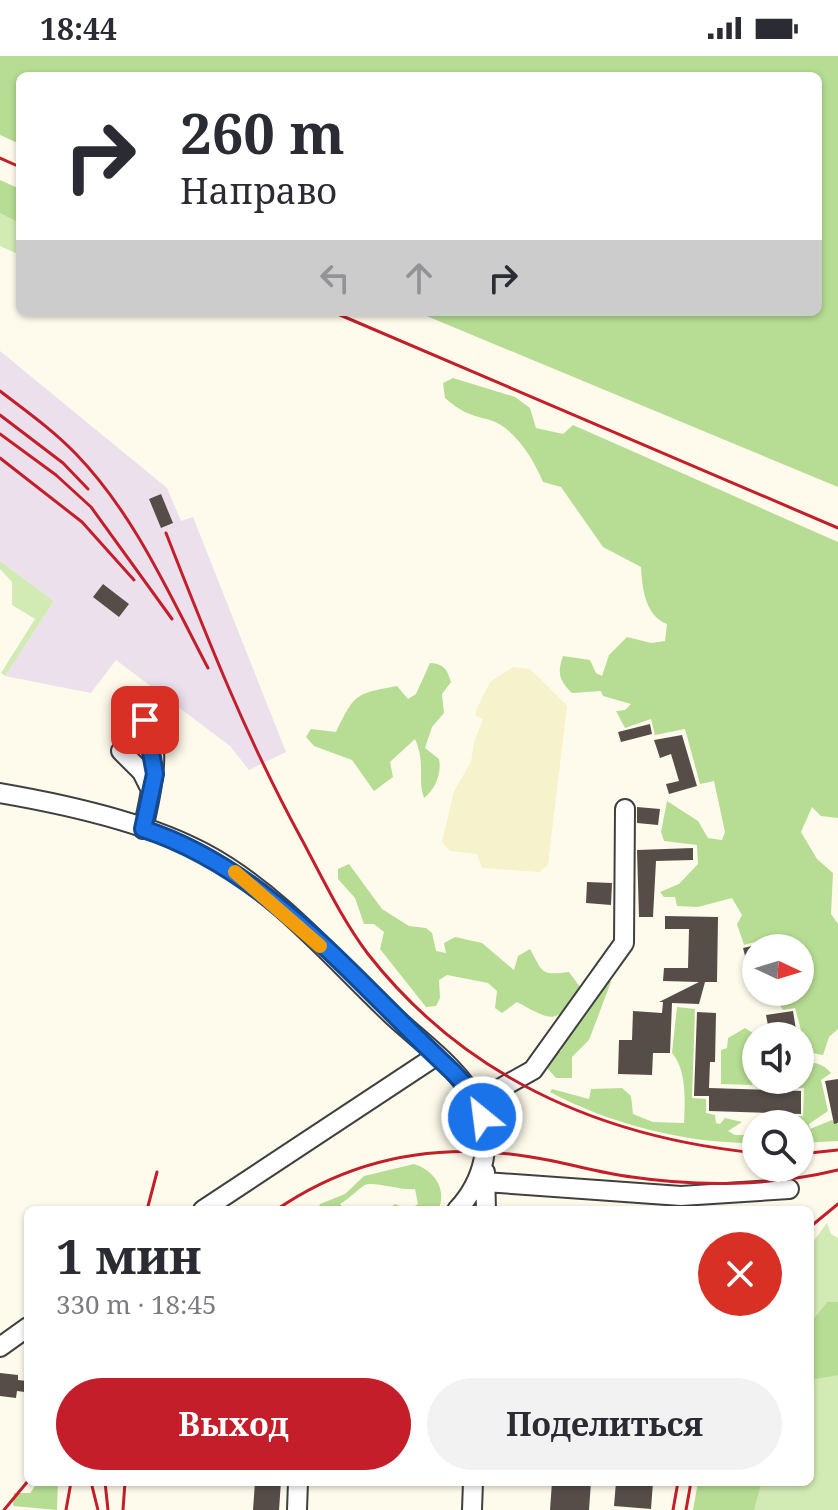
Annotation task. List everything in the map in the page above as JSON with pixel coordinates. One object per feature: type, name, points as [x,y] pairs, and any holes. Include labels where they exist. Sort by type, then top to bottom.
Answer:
[{"type":"street","points":[[124,703],[145,720],[150,731],[155,774],[143,829]]},
{"type":"street","points":[[121,751],[142,772],[151,790]]},
{"type":"street","points":[[0,793],[143,829],[202,851],[256,887],[467,1087],[476,1102],[484,1132],[486,1206]]},
{"type":"street","points":[[476,1102],[533,1070],[624,943],[625,809]]},
{"type":"street","points":[[209,1206],[436,1056]]},
{"type":"street","points":[[460,1206],[478,1181],[485,1161]]},
{"type":"street","points":[[485,1182],[681,1196],[789,1189]]},
{"type":"street","points":[[0,1347],[24,1330]]},
{"type":"street","points":[[297,1510],[298,1486]]},
{"type":"street","points":[[472,1510],[473,1486]]},
{"type":"shaded area","points":[[0,351],[167,488],[181,521],[193,517],[286,752],[249,770],[230,746],[116,660],[91,693],[5,676],[54,601],[0,561]]},
{"type":"shaded area","points":[[513,667],[530,669],[567,706],[548,865],[539,872],[482,868],[477,854],[450,851],[442,842],[454,791],[471,762],[474,742],[483,719],[475,715],[478,706],[490,682]]},
{"type":"green space","points":[[0,56],[838,56],[838,487],[427,316],[822,316],[822,72],[16,72],[16,142],[0,135]]},
{"type":"green space","points":[[0,180],[16,187],[16,221],[0,213]]},
{"type":"green space","points":[[0,181],[16,189],[16,253],[0,246]]},
{"type":"green space","points":[[453,378],[515,397],[530,408],[536,428],[563,434],[573,425],[838,542],[838,818],[821,816],[812,807],[801,832],[817,859],[833,873],[831,914],[838,924],[838,1029],[829,1037],[823,1055],[814,1053],[814,1022],[799,1022],[795,1008],[783,1010],[781,1006],[814,1006],[814,934],[742,934],[742,939],[737,924],[742,915],[732,898],[698,907],[677,906],[675,897],[664,897],[660,892],[679,884],[698,864],[697,845],[664,841],[661,832],[667,801],[698,821],[708,838],[722,840],[725,832],[714,781],[700,784],[685,729],[655,735],[651,719],[625,728],[616,711],[625,710],[631,704],[603,696],[601,691],[572,693],[562,680],[560,667],[563,656],[590,660],[596,673],[602,676],[609,655],[627,637],[651,643],[665,641],[667,624],[649,608],[641,567],[603,547],[561,487],[543,482],[515,437],[499,424],[456,407],[445,398],[443,383]]},
{"type":"green space","points":[[0,561],[54,601],[5,676],[1,673],[35,619],[12,605],[12,582],[0,569]]},
{"type":"green space","points":[[430,663],[444,668],[451,682],[442,694],[444,713],[432,727],[425,748],[439,759],[440,764],[437,781],[424,798],[415,739],[390,762],[393,777],[374,791],[352,760],[314,746],[306,737],[311,729],[336,732],[352,703],[372,691],[397,686],[408,699],[416,694]]},
{"type":"green space","points":[[349,864],[382,909],[409,926],[426,928],[432,933],[436,951],[446,953],[444,943],[455,937],[482,943],[514,970],[518,956],[530,949],[544,971],[569,972],[580,987],[565,1009],[553,1017],[539,1014],[517,1002],[502,1013],[495,1008],[497,991],[488,983],[447,975],[439,980],[440,998],[436,1006],[426,1007],[380,949],[384,932],[374,924],[364,924],[355,898],[338,879],[338,869]]},
{"type":"green space","points":[[606,978],[611,982],[589,1040],[572,1057],[572,1078],[556,1078],[548,1069],[549,1058],[561,1051],[567,1036]]},
{"type":"green space","points":[[677,1007],[695,1009],[692,1098],[706,1099],[706,1113],[715,1115],[716,1123],[720,1124],[725,1118],[742,1122],[728,1131],[742,1135],[742,1142],[703,1140],[650,1130],[598,1114],[550,1092],[552,1089],[589,1099],[591,1089],[622,1088],[631,1096],[633,1114],[653,1122],[684,1123],[683,1077],[672,1053]]},
{"type":"green space","points":[[742,1030],[742,1085],[721,1084],[721,1050],[727,1048],[728,1038]]},
{"type":"green space","points":[[814,1063],[831,1073],[821,1080],[828,1111],[814,1121],[814,1110],[803,1110],[804,1094],[814,1094]]},
{"type":"green space","points":[[832,1120],[838,1124],[838,1141],[814,1142],[814,1127]]},
{"type":"green space","points":[[414,1164],[433,1176],[440,1188],[440,1206],[415,1206],[418,1204],[415,1189],[369,1184],[340,1204],[342,1206],[319,1206],[345,1194],[364,1176]]},
{"type":"green space","points":[[827,1223],[831,1234],[838,1238],[838,1302],[827,1302],[814,1318],[814,1241]]},
{"type":"green space","points":[[827,1302],[838,1302],[838,1375],[814,1379],[814,1318]]},
{"type":"green space","points":[[838,1375],[838,1510],[754,1510],[761,1486],[814,1486],[814,1379]]},
{"type":"green space","points":[[35,1486],[58,1486],[57,1510],[13,1506],[14,1493],[30,1493]]},
{"type":"green space","points":[[697,1486],[761,1486],[754,1510],[693,1510]]},
{"type":"building","points":[[161,494],[173,523],[161,528],[149,499]]},
{"type":"building","points":[[103,584],[129,604],[119,617],[93,597]]},
{"type":"building","points":[[650,724],[652,734],[621,742],[618,732]]},
{"type":"building","points":[[682,735],[697,786],[669,794],[666,784],[679,781],[671,754],[660,758],[654,740]]},
{"type":"building","points":[[637,807],[660,809],[658,825],[637,823]]},
{"type":"building","points":[[693,848],[693,860],[656,861],[653,917],[639,917],[637,850]]},
{"type":"building","points":[[587,882],[612,883],[611,905],[586,903]]},
{"type":"building","points":[[665,916],[718,917],[717,982],[705,982],[699,1004],[672,1003],[670,1053],[653,1053],[652,1075],[618,1074],[619,1040],[632,1040],[633,1011],[662,1013],[663,1002],[659,1002],[699,982],[663,981],[664,968],[688,968],[689,929],[665,929]]},
{"type":"building","points":[[793,1011],[795,1022],[767,1022],[766,1015]]},
{"type":"building","points":[[697,1012],[716,1013],[715,1062],[710,1062],[709,1088],[742,1089],[742,1094],[801,1094],[801,1110],[709,1111],[709,1096],[694,1096]]},
{"type":"building","points":[[838,1079],[838,1123],[834,1124],[825,1081]]},
{"type":"building","points":[[0,1373],[18,1375],[18,1380],[24,1381],[24,1392],[17,1391],[16,1398],[0,1396]]},
{"type":"building","points":[[255,1486],[281,1486],[279,1510],[253,1510]]},
{"type":"building","points":[[552,1486],[591,1486],[589,1510],[550,1510]]},
{"type":"building","points":[[616,1486],[653,1486],[651,1509],[614,1506]]},
{"type":"railway","points":[[0,158],[16,165]]},
{"type":"railway","points":[[342,316],[838,528]]},
{"type":"railway","points":[[0,391],[67,445],[116,503],[150,556],[208,668]]},
{"type":"railway","points":[[0,415],[63,463],[88,489]]},
{"type":"railway","points":[[0,434],[56,475],[91,507],[172,619]]},
{"type":"railway","points":[[0,458],[82,522],[134,580]]},
{"type":"railway","points":[[166,533],[229,688],[281,801],[349,926],[368,954],[406,998],[448,1036],[493,1068],[541,1094],[591,1116],[644,1133],[742,1151]]},
{"type":"railway","points":[[814,1153],[838,1150]]},
{"type":"railway","points":[[282,1206],[336,1177],[398,1158],[431,1153],[497,1153],[544,1159],[619,1175],[683,1182],[761,1182],[838,1170]]},
{"type":"railway","points":[[148,1206],[157,1172]]},
{"type":"railway","points":[[814,1224],[838,1204]]},
{"type":"railway","points":[[4,1510],[24,1486]]},
{"type":"railway","points":[[66,1510],[70,1486]]},
{"type":"railway","points":[[92,1486],[98,1510]]},
{"type":"railway","points":[[105,1486],[108,1510]]},
{"type":"railway","points":[[123,1510],[125,1486]]},
{"type":"railway","points":[[673,1510],[677,1486]]},
{"type":"railway","points":[[686,1510],[690,1486]]},
{"type":"slow traffic","points":[[235,872],[256,887],[320,946]]},
{"type":"route","points":[[145,720],[150,731],[155,774],[143,829],[202,851],[256,887],[453,1072],[467,1087],[482,1117]]}]
